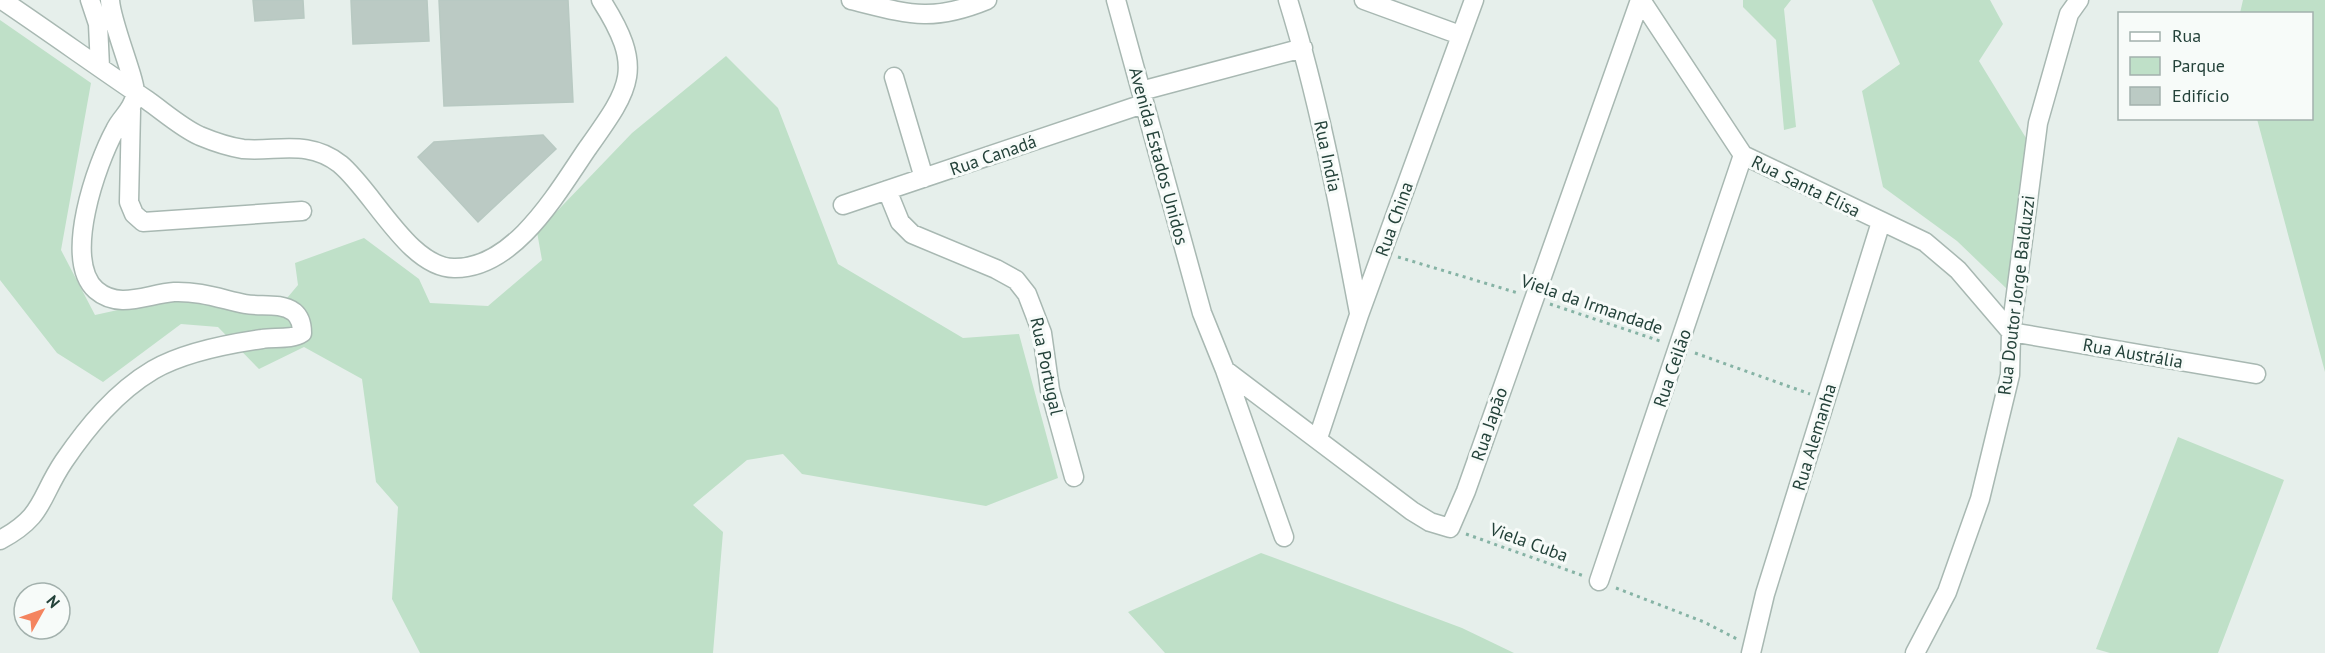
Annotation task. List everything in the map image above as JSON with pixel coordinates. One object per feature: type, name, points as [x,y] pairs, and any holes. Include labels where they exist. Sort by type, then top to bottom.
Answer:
[{"type":"street","points":[[2,0],[100,67],[134,102],[199,135],[243,149],[290,146],[314,152],[338,163],[409,244],[429,261],[452,269],[481,266],[501,255],[544,212],[607,122],[625,87],[630,71],[627,51],[601,0]]},
{"type":"street","points":[[90,0],[98,24],[100,67]]},
{"type":"street","points":[[110,0],[111,17],[134,102],[129,202],[134,214],[143,222],[302,211]]},
{"type":"street","points":[[851,0],[904,14],[932,16],[964,9],[987,0]]},
{"type":"street","name":"Avenida Estados Unidos","points":[[1116,0],[1202,313],[1225,370]]},
{"type":"street","name":"Rua India","points":[[1288,0],[1303,48],[1328,149],[1359,315]]},
{"type":"street","points":[[1364,0],[1460,35]]},
{"type":"street","name":"Rua China","points":[[1318,438],[1359,315],[1474,0]]},
{"type":"street","name":"Rua Santa Elisa","points":[[1640,0],[1743,155],[1925,242],[1958,270],[2011,332]]},
{"type":"street","name":"Rua Japão","points":[[1450,528],[1466,490],[1640,0]]},
{"type":"street","name":"Rua Doutor Jorge Balduzzi","points":[[1915,653],[1947,592],[1980,499],[2010,375],[2011,332],[2038,123],[2069,14],[2079,0]]},
{"type":"street","name":"Rua Canadá","points":[[843,205],[924,178],[1142,98],[1303,48]]},
{"type":"street","points":[[894,77],[924,178]]},
{"type":"street","points":[[0,540],[22,528],[43,502],[63,463],[116,397],[154,370],[203,351],[261,339],[297,337],[302,333],[302,324],[295,313],[275,305],[247,304],[219,297],[174,292],[121,301],[106,297],[93,288],[84,267],[80,242],[105,149],[116,127],[134,102]]},
{"type":"street","name":"Rua Ceilão","points":[[1599,581],[1743,155]]},
{"type":"street","name":"Rua Portugal","points":[[887,190],[900,222],[912,234],[996,268],[1016,280],[1027,294],[1042,333],[1050,390],[1074,477]]},
{"type":"street","name":"Rua Alemanha","points":[[1751,649],[1881,222]]},
{"type":"street","name":"Rua Austrália","points":[[2011,332],[2256,374]]},
{"type":"street","points":[[1225,370],[1412,511],[1430,522],[1450,528]]},
{"type":"street","points":[[1225,370],[1284,537]]},
{"type":"path","name":"Viela da Irmandade","points":[[1382,252],[1533,298],[1826,400]]},
{"type":"path","name":"Viela Cuba","points":[[1450,528],[1599,581],[1704,622],[1751,649]]},
{"type":"green space","points":[[1743,0],[1791,0],[1784,9],[1796,127],[1784,130],[1776,40],[1743,7]]},
{"type":"green space","points":[[1872,0],[1990,0],[2003,24],[1979,61],[2026,138],[2007,289],[1957,241],[1883,187],[1862,91],[1900,64]]},
{"type":"green space","points":[[2243,0],[2325,0],[2325,372],[2257,120],[2313,120],[2313,12],[2240,12]]},
{"type":"green space","points":[[0,20],[91,83],[61,250],[95,315],[177,297],[272,316],[298,285],[295,263],[364,238],[419,279],[430,303],[488,306],[542,260],[537,232],[632,133],[726,56],[778,108],[838,264],[963,338],[1019,334],[1058,478],[986,506],[802,474],[783,454],[747,460],[693,505],[723,532],[713,653],[420,653],[392,599],[398,507],[376,482],[362,379],[304,347],[259,369],[218,327],[181,324],[103,382],[57,353],[0,280]]},
{"type":"green space","points":[[2178,437],[2284,480],[2218,653],[2110,653],[2096,649]]},
{"type":"green space","points":[[1261,553],[1462,628],[1514,653],[1165,653],[1128,612]]},
{"type":"building","points":[[253,0],[303,0],[304,18],[255,21]]},
{"type":"building","points":[[351,0],[427,0],[429,41],[353,44]]},
{"type":"building","points":[[439,0],[568,0],[573,102],[444,106]]},
{"type":"building","points":[[543,135],[556,149],[478,222],[418,157],[434,142]]}]
